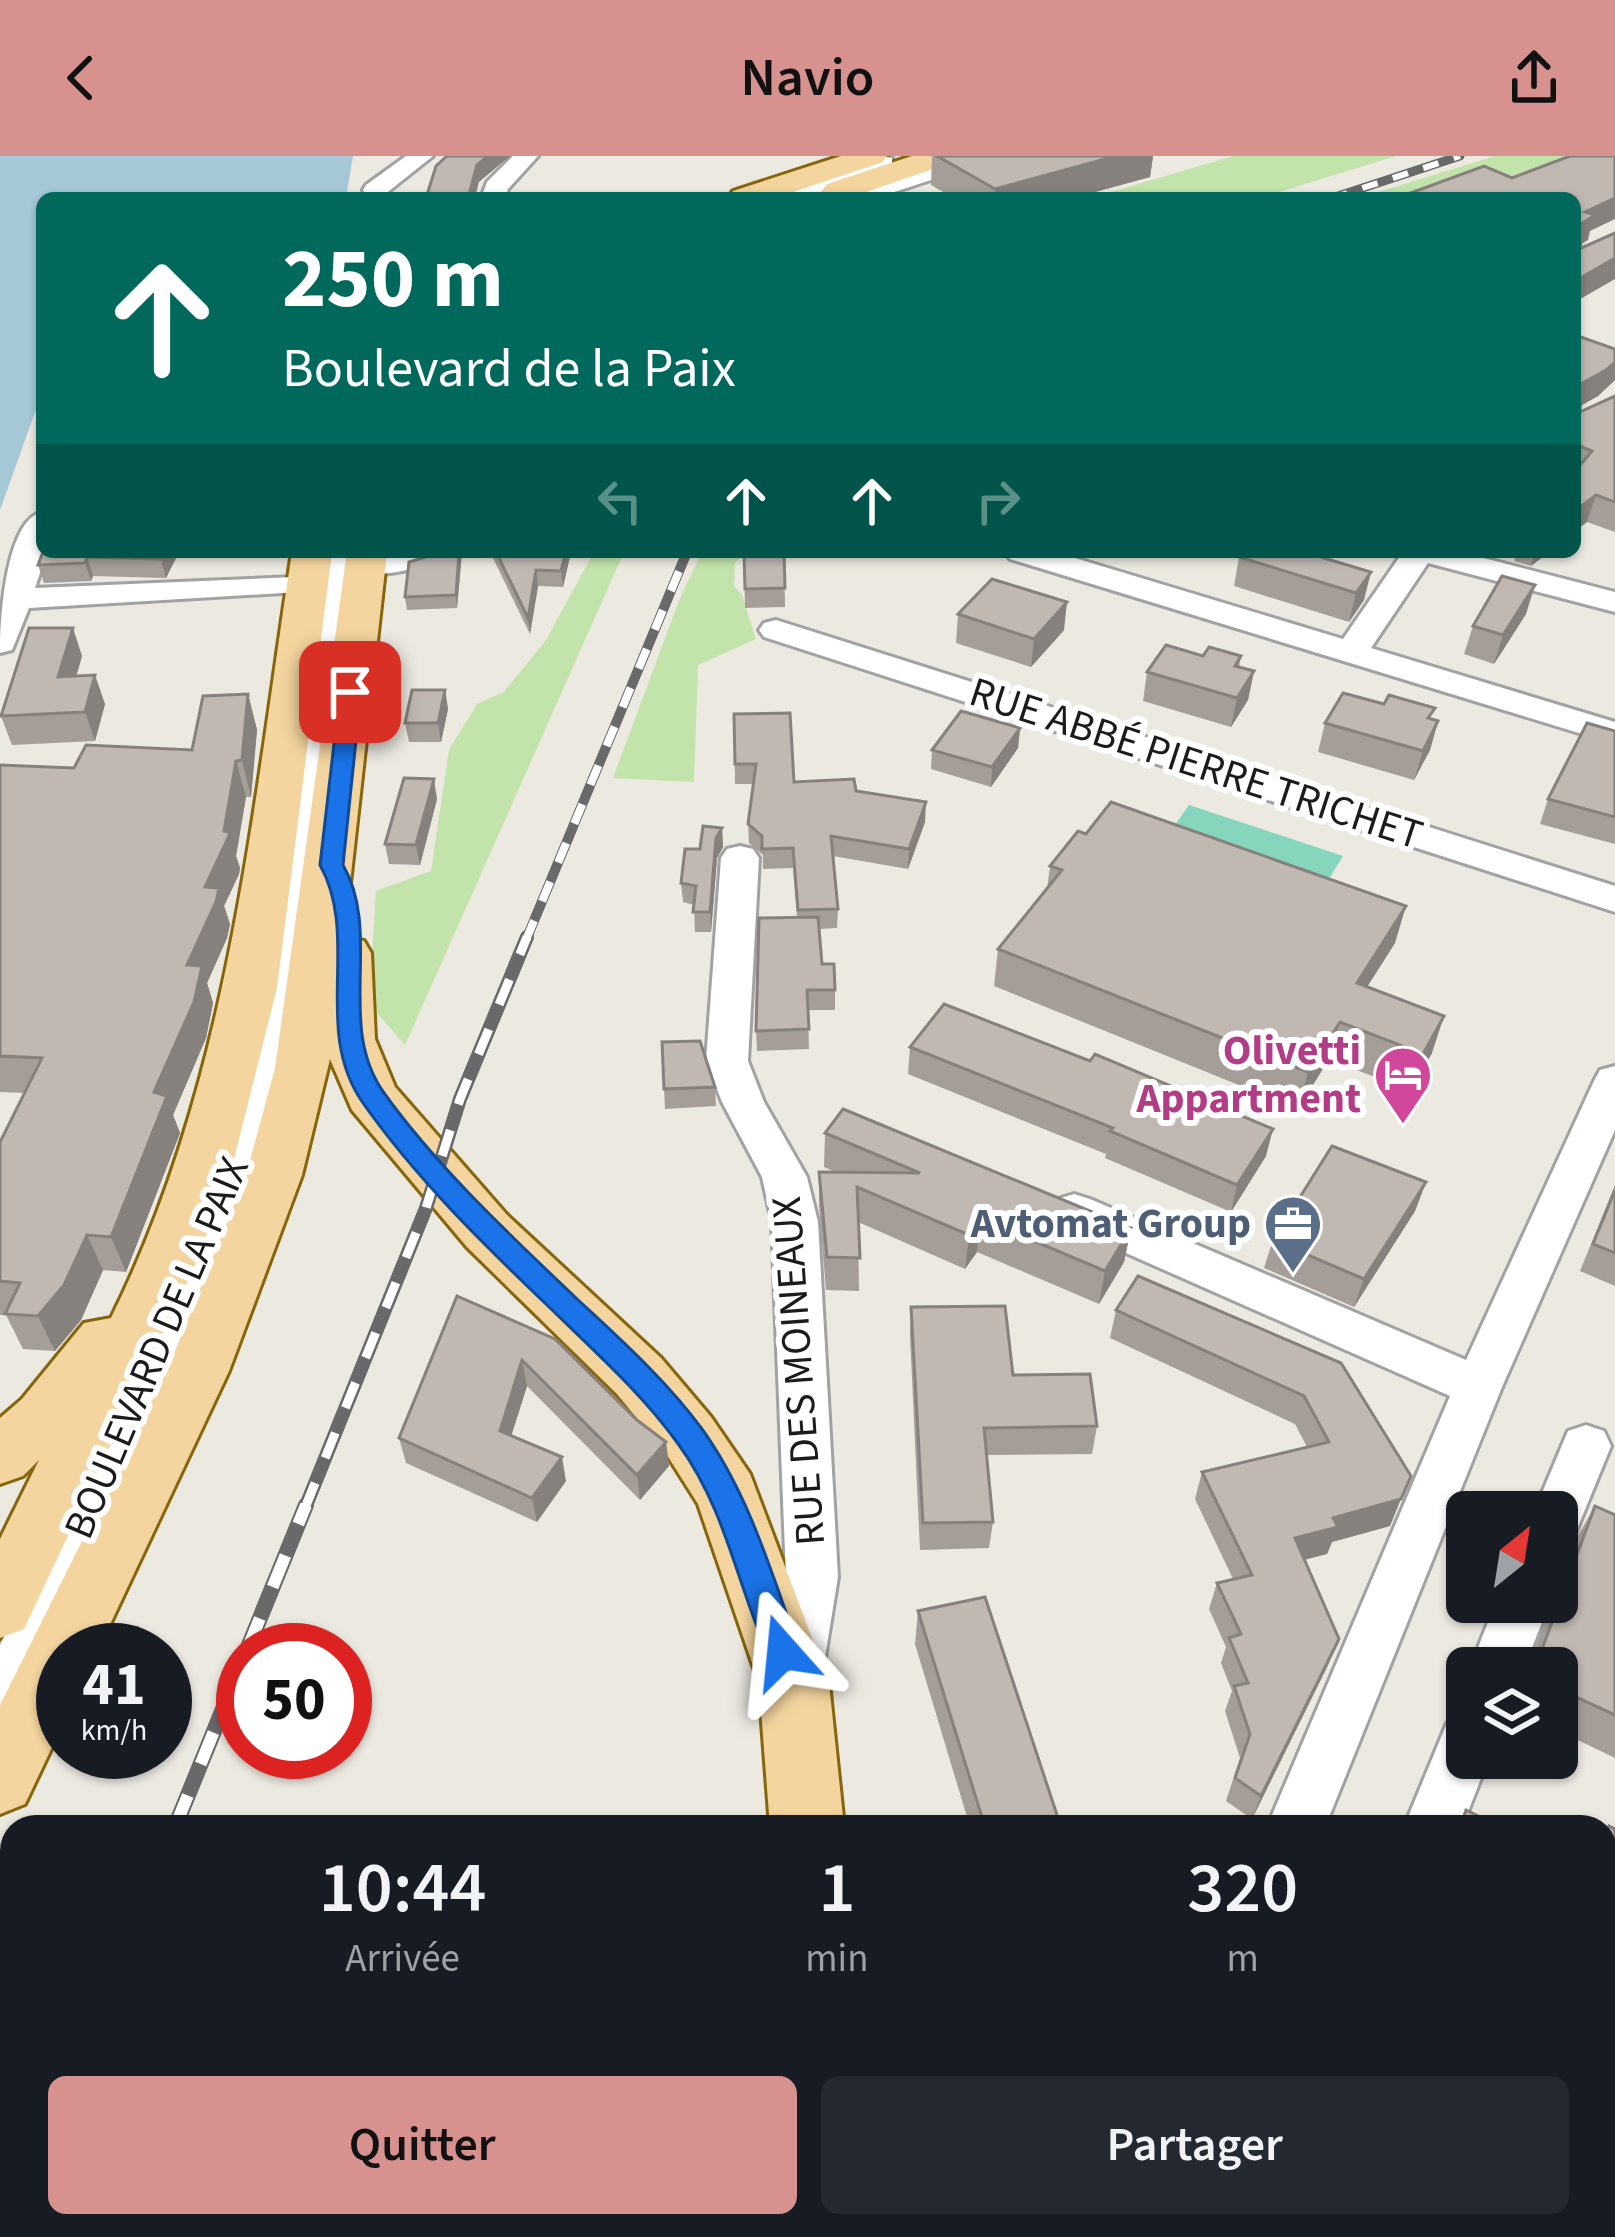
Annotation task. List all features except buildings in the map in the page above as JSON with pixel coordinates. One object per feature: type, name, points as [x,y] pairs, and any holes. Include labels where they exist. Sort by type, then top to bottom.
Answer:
[{"type":"main road","points":[[762,192],[872,156]]},
{"type":"main road","points":[[835,192],[942,156]]},
{"type":"main road","name":"BOULEVARD DE LA PAIX","points":[[0,1780],[198,1371],[274,1175],[302,1068],[331,865],[344,662],[322,566]]},
{"type":"main road","name":"BOULEVARD DE LA PAIX","points":[[0,1607],[165,1268],[203,1172],[251,988],[322,566]]},
{"type":"main road","points":[[331,865],[343,885],[347,912],[349,1040],[371,1096],[487,1231],[639,1376],[689,1436],[727,1494],[794,1683],[806,1815]]},
{"type":"main road","points":[[0,1457],[64,1393],[165,1268]]},
{"type":"street","points":[[375,190],[421,156]]},
{"type":"street","points":[[495,192],[526,156]]},
{"type":"street","points":[[796,192],[903,156]]},
{"type":"street","points":[[870,192],[981,156]]},
{"type":"street","points":[[0,643],[36,538]]},
{"type":"street","points":[[15,599],[414,558]]},
{"type":"street","points":[[1040,558],[1349,656],[1615,733]]},
{"type":"street","points":[[1349,656],[1417,558]]},
{"type":"street","points":[[1444,558],[1615,602]]},
{"type":"street","name":"RUE ABBÉ PIERRE TRICHET","points":[[776,630],[1615,899]]},
{"type":"street","name":"BOULEVARD DE LA PAIX","points":[[0,1704],[159,1360],[236,1179],[344,662]]},
{"type":"street","name":"RUE DES MOINEAUX","points":[[740,858],[727,1061],[733,1084],[793,1190],[812,1577],[794,1683]]},
{"type":"street","points":[[203,1172],[277,992]]},
{"type":"street","points":[[1300,1815],[1478,1387],[1615,1081]]},
{"type":"street","points":[[1042,1197],[1478,1387]]},
{"type":"street","points":[[0,1425],[64,1393]]},
{"type":"street","points":[[1568,1491],[1586,1446]]},
{"type":"street","points":[[1438,1815],[1452,1779]]},
{"type":"green space","points":[[1233,156],[1396,156],[1279,192],[1111,192]]},
{"type":"green space","points":[[1495,156],[1615,156],[1588,171],[1501,177],[1460,192],[1378,192]]},
{"type":"green space","points":[[591,558],[621,558],[405,1045],[369,1004],[376,891],[431,871],[449,750],[477,704],[504,692],[546,640]]},
{"type":"green space","points":[[699,558],[740,558],[735,563],[734,586],[742,595],[756,639],[698,665],[694,782],[613,778]]},
{"type":"green space","points":[[1189,805],[1343,856],[1313,905],[1156,852]]},
{"type":"water","points":[[0,156],[353,156],[347,192],[36,192],[36,410],[0,510]]},
{"type":"railway","points":[[1350,192],[1460,156]]},
{"type":"railway","points":[[526,940],[685,558]]},
{"type":"railway","points":[[305,1508],[426,1208],[460,1099],[527,937]]},
{"type":"railway","points":[[258,1623],[306,1505]]},
{"type":"railway","points":[[180,1815],[216,1726]]},
{"type":"place","name":"Olivetti Appartment","points":[[1403,1126]]},
{"type":"place","name":"Avtomat Group","points":[[1293,1275]]},
{"type":"route","points":[[350,692],[331,865],[343,885],[347,912],[347,1021],[354,1059],[371,1096],[487,1231],[639,1376],[689,1436],[727,1494],[783,1652]]}]
